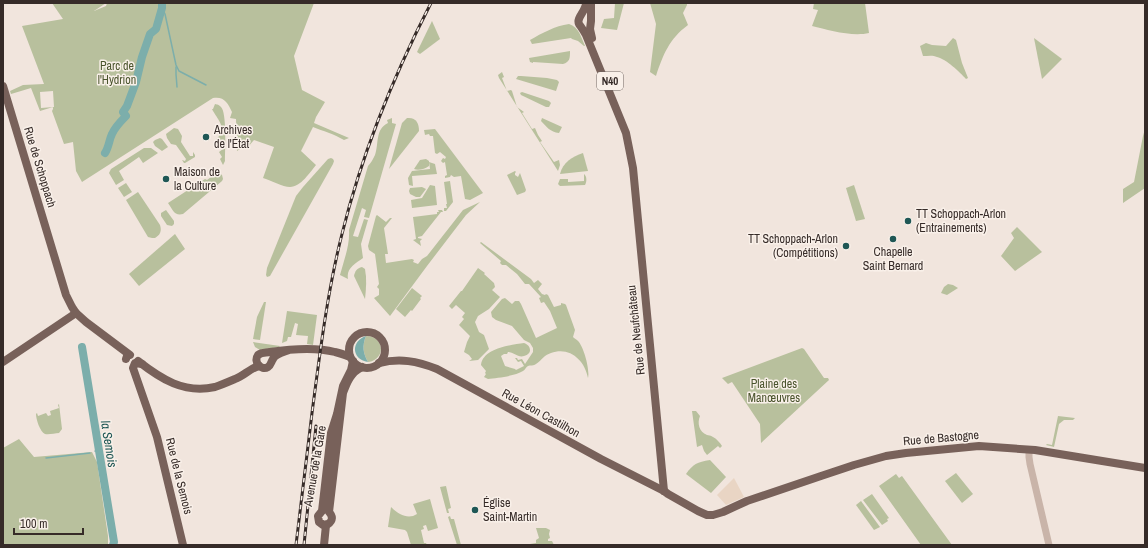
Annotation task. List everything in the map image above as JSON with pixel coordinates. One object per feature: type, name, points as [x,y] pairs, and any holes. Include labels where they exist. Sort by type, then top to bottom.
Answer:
[{"type":"main road","name":"N40","points":[[581,26],[578,20],[586,8],[586,3]]},
{"type":"main road","name":"Rue de Neufchâteau","points":[[591,3],[590,31],[629,127],[631,139],[664,491]]},
{"type":"main road","points":[[581,15],[587,14],[590,21],[587,27],[581,26]]},
{"type":"main road","name":"Rue de Neufchâteau","points":[[581,26],[625,130],[633,168]]},
{"type":"main road","name":"Rue de Schoppach","points":[[3,86],[66,295],[76,313]]},
{"type":"main road","points":[[3,362],[76,313]]},
{"type":"main road","name":"Rue de la Semois","points":[[76,313],[119,347],[124,354],[129,357]]},
{"type":"main road","points":[[365,332],[371,332],[380,337],[384,348],[384,354],[379,363],[369,367],[362,367],[356,364],[349,352],[352,339],[359,333],[365,332]]},
{"type":"main road","points":[[334,352],[341,350],[350,344]]},
{"type":"main road","name":"Rue Léon Castilhon","points":[[384,348],[391,357],[420,362],[437,369],[707,515]]},
{"type":"main road","points":[[289,350],[275,356],[270,366],[262,368],[258,363],[259,355],[261,353],[280,350],[307,349],[334,352],[352,359]]},
{"type":"main road","points":[[266,353],[272,360]]},
{"type":"main road","points":[[129,357],[142,364],[169,383],[196,389],[214,387],[228,382],[258,363]]},
{"type":"main road","name":"Rue de la Semois","points":[[129,357],[130,369],[145,402]]},
{"type":"main road","name":"Rue de la Semois","points":[[129,357],[128,369],[149,413]]},
{"type":"main road","name":"Avenue de la Gare","points":[[328,524],[321,524],[318,520],[318,516],[322,511],[331,433],[343,386],[351,370],[352,359]]},
{"type":"main road","name":"Rue Léon Castilhon","points":[[379,363],[404,360]]},
{"type":"main road","name":"Rue de la Semois","points":[[142,364],[135,363],[133,368],[157,437],[183,545]]},
{"type":"main road","name":"Avenue de la Gare","points":[[324,545],[328,524],[332,517],[329,512],[343,394],[353,372],[362,367]]},
{"type":"main road","name":"Rue de Bastogne","points":[[707,515],[723,512],[745,502],[848,466],[886,456],[912,452],[979,446],[1029,450],[1145,468]]},
{"type":"street","points":[[1029,450],[1030,464],[1049,545]]},
{"type":"green space","name":"Parc de l'Hydrion","points":[[52,3],[106,3],[94,11],[106,6],[107,3],[314,3],[294,56],[302,90],[325,102],[314,123],[349,138],[344,140],[313,127],[301,151],[316,165],[298,185],[290,187],[284,186],[263,178],[274,147],[254,140],[247,148],[244,146],[237,151],[236,119],[230,118],[232,112],[223,99],[213,98],[82,182],[76,171],[73,142],[64,144],[52,111],[53,107],[40,111],[31,88],[11,94],[10,91],[23,85],[44,84],[22,26],[63,19]],"holes":[[[53,91],[54,107],[41,108],[40,92]]]},
{"type":"green space","points":[[615,3],[624,3],[617,30],[601,28],[604,19],[614,18]]},
{"type":"green space","points":[[650,3],[687,3],[683,13],[688,25],[681,30],[671,42],[661,61],[656,76],[650,72],[656,24]]},
{"type":"green space","points":[[814,3],[865,3],[869,33],[848,34],[812,26],[818,10],[813,9]]},
{"type":"green space","points":[[432,21],[440,39],[420,54],[417,52]]},
{"type":"green space","points":[[569,24],[575,27],[585,46],[571,38],[532,44],[530,40],[544,32]]},
{"type":"green space","points":[[953,38],[956,40],[962,63],[968,78],[966,79],[957,69],[941,58],[934,56],[923,56],[920,46],[926,43],[946,46]]},
{"type":"green space","points":[[1034,38],[1062,59],[1042,79]]},
{"type":"green space","points":[[570,51],[569,59],[563,64],[533,63],[530,62],[529,58]]},
{"type":"green space","points":[[502,72],[504,77],[502,78],[507,90],[498,75]]},
{"type":"green space","points":[[518,76],[557,80],[559,82],[556,91],[516,79]]},
{"type":"green space","points":[[507,91],[512,91],[517,106]]},
{"type":"green space","points":[[522,92],[551,103],[549,107],[546,107],[521,95],[520,93]]},
{"type":"green space","points":[[215,104],[221,107],[224,116],[225,161],[223,165],[220,159],[222,157],[219,152],[223,149],[216,139],[222,132],[222,128],[212,109]]},
{"type":"green space","points":[[518,108],[524,112],[522,113],[532,129],[535,128],[542,141],[540,142],[554,162],[559,160],[560,165],[558,171]]},
{"type":"green space","points":[[392,118],[392,123],[396,124],[369,218],[364,217],[366,210],[362,208],[353,236],[358,237],[364,219],[368,220],[361,244],[363,258],[354,264],[350,269],[348,272],[348,279],[340,275],[348,247],[349,230],[368,166],[375,155],[379,133],[388,123],[387,120]]},
{"type":"green space","points":[[407,118],[413,118],[416,121],[419,131],[389,169],[402,123]]},
{"type":"green space","points":[[542,118],[562,127],[559,133],[553,132],[549,129],[541,121]]},
{"type":"green space","points":[[174,128],[178,129],[182,136],[181,142],[190,156],[193,156],[193,152],[195,155],[195,157],[185,163],[182,160],[185,161],[186,159],[176,145],[171,144],[167,138],[166,134]]},
{"type":"green space","points":[[435,129],[483,193],[470,200],[465,199],[461,176],[454,177],[451,175],[450,177],[445,178],[447,175],[445,162],[443,163],[441,161],[446,157],[440,152],[437,154],[435,153],[433,136],[430,136],[429,134],[425,135],[424,130]]},
{"type":"green space","points":[[1145,129],[1145,188],[1123,203],[1123,189],[1134,182]]},
{"type":"green space","points":[[160,138],[168,147],[162,151],[155,146],[153,142]]},
{"type":"green space","points":[[144,148],[151,148],[158,153],[143,163],[139,157],[119,171],[124,180],[116,185],[109,173],[111,169]]},
{"type":"green space","points":[[583,153],[588,171],[560,174],[563,166],[568,160]]},
{"type":"green space","points":[[331,158],[334,161],[333,164],[270,276],[267,277],[267,268],[296,196],[328,159]]},
{"type":"green space","points":[[426,159],[429,161],[429,166],[417,170],[414,169],[420,160]]},
{"type":"green space","points":[[429,162],[435,164],[437,174],[412,176],[413,186],[409,185],[408,178],[412,171],[430,169]]},
{"type":"green space","points":[[515,171],[515,175],[518,177],[520,173],[526,190],[525,192],[517,195],[507,175]]},
{"type":"green space","points":[[219,173],[222,175],[222,181],[183,214],[174,212],[168,203],[205,179],[207,180]]},
{"type":"green space","points":[[584,174],[586,176],[585,185],[560,186],[558,184],[560,179],[568,179],[568,182],[584,181]]},
{"type":"green space","points":[[450,181],[453,202],[446,211],[444,211],[444,208],[447,208],[447,204],[444,182]]},
{"type":"green space","points":[[126,183],[132,192],[124,197],[118,188]]},
{"type":"green space","points":[[430,185],[435,186],[437,205],[412,208],[411,200],[422,198]]},
{"type":"green space","points":[[854,185],[865,219],[856,221],[846,188]]},
{"type":"green space","points":[[422,187],[426,189],[420,197],[410,194],[410,188]]},
{"type":"green space","points":[[138,192],[160,225],[160,233],[155,238],[148,237],[126,200]]},
{"type":"green space","points":[[480,202],[466,215],[390,316],[374,298],[379,295],[379,289],[377,287],[379,284],[375,254],[369,250],[368,246],[376,216],[377,215],[386,222],[392,218],[384,228],[388,254],[385,254],[386,263],[412,259],[414,260],[413,262],[418,264],[427,256],[463,210]]},
{"type":"green space","points":[[166,210],[174,221],[172,226],[167,225],[161,216],[161,213]]},
{"type":"green space","points":[[438,210],[442,210],[443,212],[441,212],[422,236],[418,237],[422,239],[420,241],[421,246],[413,240],[416,239],[413,217],[437,214],[437,212],[439,212]]},
{"type":"green space","points":[[1017,227],[1042,252],[1015,271],[1001,256],[1014,238],[1011,233]]},
{"type":"green space","points":[[175,234],[185,249],[139,286],[129,274]]},
{"type":"green space","points":[[481,242],[531,279],[534,283],[538,280],[542,284],[538,289],[542,294],[548,295],[554,307],[561,305],[561,303],[566,305],[575,330],[573,337],[580,344],[586,359],[588,378],[580,360],[564,351],[558,351],[545,356],[535,365],[528,366],[520,373],[488,379],[484,377],[486,371],[481,365],[483,359],[492,351],[512,345],[526,344],[530,350],[527,355],[520,356],[508,352],[507,354],[501,356],[505,366],[516,370],[524,366],[521,361],[518,362],[515,358],[518,360],[522,359],[525,364],[533,352],[533,348],[530,343],[524,340],[512,326],[492,317],[491,312],[502,299],[505,298],[512,304],[515,301],[519,301],[536,338],[557,328],[550,311],[544,302],[541,303],[539,298],[541,297],[529,284],[525,284],[517,274],[506,265],[502,265],[500,263],[501,261],[480,243]]},
{"type":"green space","points":[[362,267],[365,269],[366,276],[365,299],[354,276],[356,270]]},
{"type":"green space","points":[[478,268],[494,283],[495,287],[492,290],[500,297],[489,309],[478,316],[475,322],[479,332],[484,335],[489,349],[478,360],[469,361],[472,359],[464,352],[470,336],[459,325],[464,319],[462,317],[465,313],[456,305],[452,309],[449,306],[462,291]]},
{"type":"green space","points":[[948,284],[958,288],[947,295],[941,293],[944,287]]},
{"type":"green space","points":[[412,288],[422,296],[412,311],[411,310],[405,317],[396,309]]},
{"type":"green space","points":[[264,302],[266,302],[260,340],[253,339],[257,317]]},
{"type":"green space","points":[[287,311],[317,315],[313,345],[307,344],[308,336],[296,335],[298,324],[295,323],[291,337],[288,337],[287,341],[282,343]]},
{"type":"green space","points":[[366,336],[377,340],[381,348],[378,357],[368,362],[364,349]]},
{"type":"green space","points":[[253,342],[280,346],[260,350],[255,347]]},
{"type":"green space","name":"Plaine des Manœuvres","points":[[802,348],[824,378],[828,378],[829,380],[761,443],[760,424],[732,382],[728,384],[722,378]]},
{"type":"green space","points":[[59,404],[62,429],[59,433],[43,433],[36,414],[37,413],[38,416],[46,413],[48,416],[51,415],[50,411],[59,408]]},
{"type":"green space","points":[[692,411],[696,411],[700,416],[700,430],[704,434],[714,438],[722,446],[720,448],[718,446],[707,455],[702,445],[697,447]]},
{"type":"green space","points":[[1058,416],[1075,418],[1073,420],[1064,420],[1059,424],[1054,447],[1046,445],[1052,445]]},
{"type":"green space","points":[[19,439],[34,457],[92,452],[97,462],[108,545],[3,545],[3,448]]},
{"type":"green space","points":[[710,460],[726,477],[711,493],[686,474],[696,464]]},
{"type":"green space","points":[[956,473],[973,494],[962,503],[945,481]]},
{"type":"green space","points":[[896,474],[899,478],[902,476],[952,545],[921,545],[879,486]]},
{"type":"green space","points":[[446,486],[451,508],[448,509],[449,513],[447,513],[440,487]]},
{"type":"green space","points":[[872,494],[889,518],[887,519],[888,521],[882,525],[863,500]]},
{"type":"green space","points":[[430,499],[438,528],[428,531],[426,525],[423,526],[424,529],[421,530],[424,543],[427,545],[411,545],[405,530],[388,527],[391,507],[400,514],[414,516],[417,514],[413,504]]},
{"type":"green space","points":[[861,501],[880,527],[874,530],[856,505]]},
{"type":"green space","points":[[450,516],[451,519],[454,519],[461,545],[457,545],[448,517]]},
{"type":"green space","points":[[536,528],[546,528],[550,530],[550,538],[548,541],[552,541],[554,545],[531,545],[530,544],[536,543],[536,540],[539,538]]},
{"type":"shaded area","points":[[734,478],[744,497],[726,505],[717,495]]},
{"type":"water","points":[[366,336],[364,349],[368,362],[358,357],[355,350],[361,338]]},
{"type":"waterway","name":"la Semois","points":[[105,153],[113,131],[126,116],[123,112],[127,106],[136,82],[142,57],[150,34],[156,29],[162,3]]},
{"type":"waterway","points":[[162,8],[165,14],[176,65],[179,71],[206,85]]},
{"type":"waterway","points":[[176,67],[177,87]]},
{"type":"waterway","name":"la Semois","points":[[82,347],[114,542],[113,545]]},
{"type":"waterway","points":[[46,458],[90,453]]},
{"type":"railway","points":[[296,545],[321,346],[332,278],[342,234],[359,174],[391,87],[431,3]]},
{"type":"railway","points":[[304,545],[316,426]]},
{"type":"place","name":"Archives de l'État","points":[[206,137]]},
{"type":"place","name":"Maison de la Culture","points":[[166,179]]},
{"type":"place","name":"TT Schoppach-Arlon (Entrainements)","points":[[908,221]]},
{"type":"place","name":"Chapelle Saint Bernard","points":[[893,239]]},
{"type":"place","name":"TT Schoppach-Arlon (Compétitions)","points":[[846,246]]},
{"type":"place","name":"Église Saint-Martin","points":[[475,510]]}]
